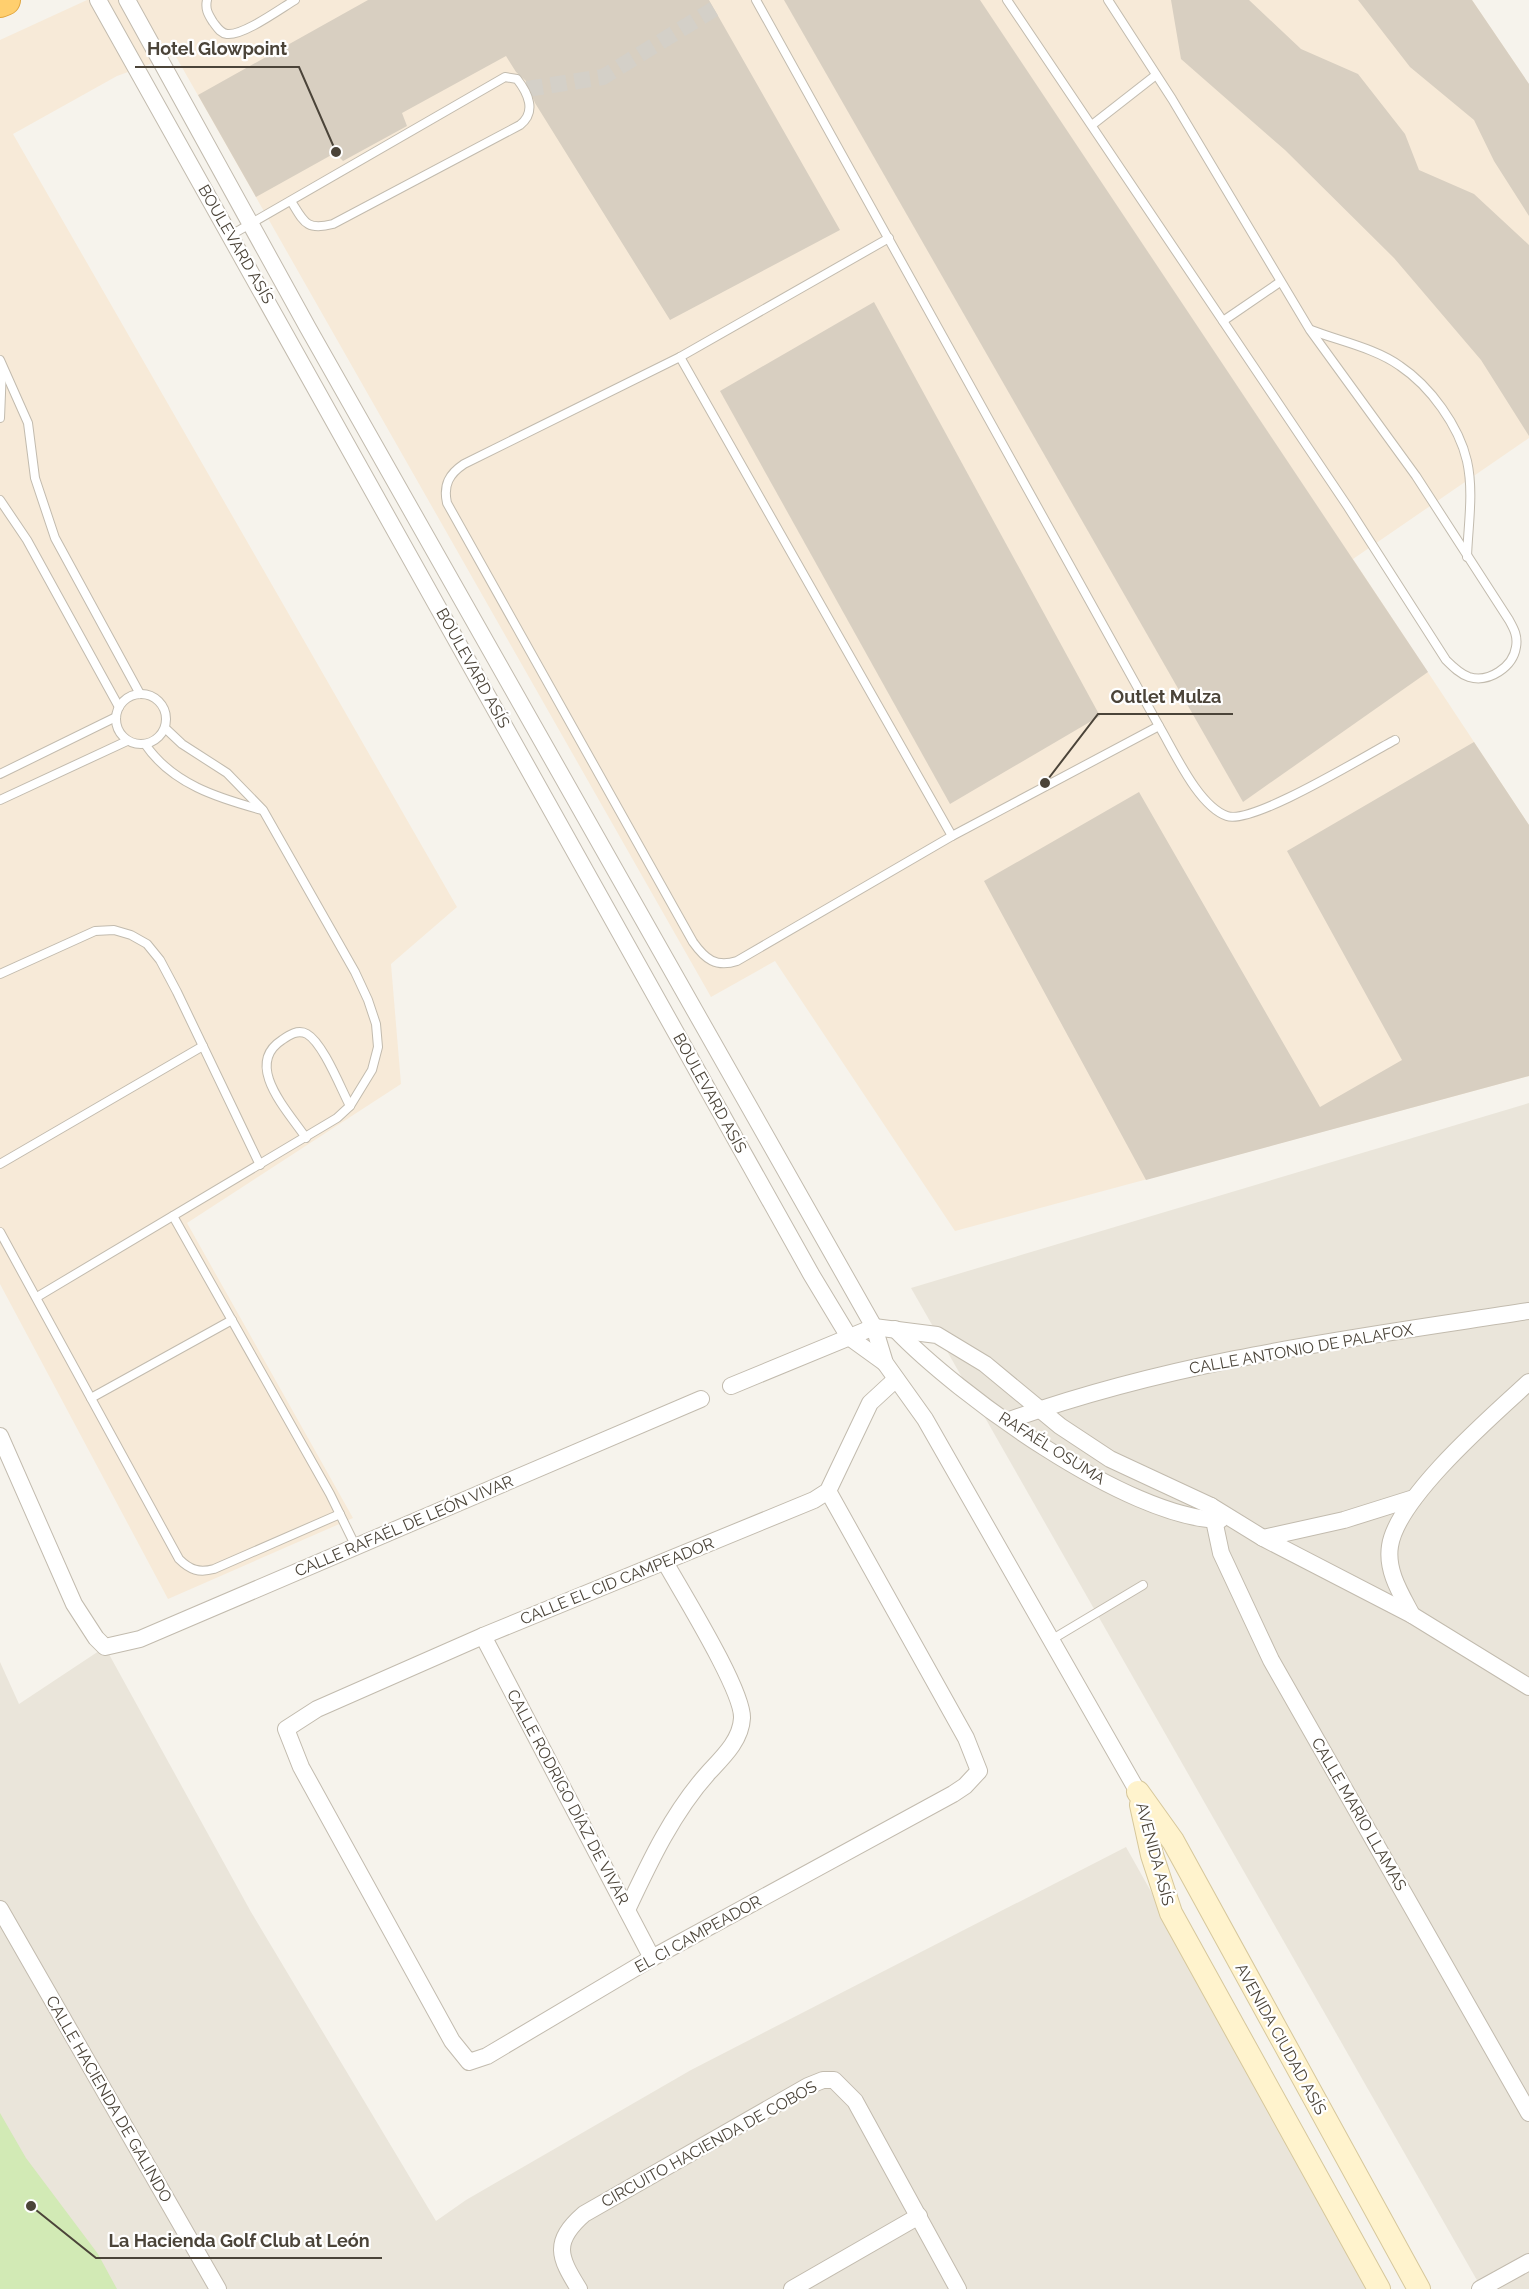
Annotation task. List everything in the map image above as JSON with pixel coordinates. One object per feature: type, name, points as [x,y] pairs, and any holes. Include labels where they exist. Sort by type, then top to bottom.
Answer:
[{"type":"highway","points":[[0,2],[5,0]]},
{"type":"street","name":"BOULEVARD ASÍS","points":[[98,0],[745,1157],[849,1336]]},
{"type":"street","name":"BOULEVARD ASÍS","points":[[126,0],[466,608],[874,1327]]},
{"type":"street","points":[[135,65],[156,54]]},
{"type":"street","points":[[446,620],[466,608]]},
{"type":"street","points":[[665,1013],[688,998]]},
{"type":"street","points":[[745,1157],[769,1142]]},
{"type":"street","name":"CALLE ANTONIO DE PALAFOX","points":[[1007,1421],[1041,1409],[1206,1363],[1529,1311]]},
{"type":"street","points":[[731,1386],[874,1327]]},
{"type":"street","name":"RAFAÉL OSUMA","points":[[874,1327],[937,1335],[948,1340],[985,1364],[1060,1426],[1110,1459],[1211,1513]]},
{"type":"street","name":"AVENIDA ASÍS","points":[[874,1327],[885,1363]]},
{"type":"street","name":"RAFAÉL OSUMA","points":[[895,1329],[938,1371],[1064,1460],[1143,1500],[1211,1513],[1233,1520],[1263,1538],[1413,1615],[1529,1687]]},
{"type":"street","name":"AVENIDA ASÍS","points":[[849,1336],[885,1363],[925,1419],[1138,1792],[1152,1855],[1171,1913],[1379,2289]]},
{"type":"street","points":[[828,1491],[870,1403],[896,1378]]},
{"type":"street","points":[[1413,1615],[1389,1563],[1390,1545],[1396,1526],[1414,1498],[1529,1382]]},
{"type":"street","name":"CALLE RAFAÉL DE LEÓN VIVAR","points":[[0,1436],[74,1604],[96,1638],[105,1647],[140,1640],[701,1399]]},
{"type":"street","name":"CALLE EL CID CAMPEADOR","points":[[286,1729],[317,1709],[483,1636],[814,1500],[828,1491]]},
{"type":"street","name":"EL CI CAMPEADOR","points":[[286,1729],[306,1776],[452,2041],[469,2061],[486,2056],[652,1958],[952,1794],[969,1782],[979,1771],[966,1738],[828,1491]]},
{"type":"street","points":[[1263,1538],[1344,1520],[1414,1498]]},
{"type":"street","name":"CALLE MARIO LLAMAS","points":[[1211,1513],[1221,1553],[1271,1660],[1529,2113]]},
{"type":"street","points":[[627,1910],[667,1831],[703,1779],[737,1737],[742,1718],[728,1676],[665,1562]]},
{"type":"street","name":"CALLE RODRIGO DÍAZ DE VIVAR","points":[[483,1636],[652,1958]]},
{"type":"street","name":"AVENIDA CIUDAD ASÍS","points":[[1138,1792],[1173,1841],[1419,2289]]},
{"type":"street","name":"CALLE HACIENDA DE GALINDO","points":[[0,1909],[218,2289]]},
{"type":"street","name":"CIRCUITO HACIENDA DE COBOS","points":[[579,2289],[563,2262],[561,2252],[567,2232],[584,2214],[808,2086],[823,2080],[834,2080],[855,2101],[958,2289]]},
{"type":"street","points":[[792,2289],[919,2216]]},
{"type":"street","points":[[1480,2289],[1529,2262]]},
{"type":"lane","points":[[207,0],[206,9],[211,18],[222,33],[229,35],[246,29],[295,0]]},
{"type":"lane","points":[[756,0],[1159,726],[1196,788],[1212,806],[1226,816],[1240,818],[1278,802],[1395,740]]},
{"type":"lane","points":[[1007,0],[1223,321],[1446,660],[1459,672],[1472,678],[1486,678],[1500,673],[1516,649],[1516,634],[1416,476],[1310,330],[1108,0]]},
{"type":"lane","points":[[1092,125],[1156,75]]},
{"type":"lane","points":[[231,235],[505,77],[517,79],[531,103],[529,115],[520,125],[333,224],[316,228],[309,225],[291,201]]},
{"type":"lane","points":[[889,238],[680,357],[464,464],[448,478],[445,494],[447,503],[688,932],[707,959],[726,965],[737,961],[952,836],[1159,726]]},
{"type":"lane","points":[[1223,321],[1280,282]]},
{"type":"lane","points":[[1310,330],[1400,365],[1427,390],[1451,423],[1467,461],[1470,496],[1467,558]]},
{"type":"lane","points":[[680,357],[952,836]]},
{"type":"lane","points":[[0,418],[1,362]]},
{"type":"lane","points":[[1,362],[28,423],[35,478],[55,538],[140,694]]},
{"type":"lane","points":[[0,500],[27,540],[117,712],[120,734],[128,741],[145,744],[154,741],[165,728],[165,711],[162,704],[148,695],[131,696],[117,712],[0,774]]},
{"type":"lane","points":[[37,1297],[306,1138],[350,1106],[372,1070],[378,1047],[376,1024],[355,972],[263,810],[227,773],[182,744],[165,728]]},
{"type":"lane","points":[[0,800],[128,741]]},
{"type":"lane","points":[[145,744],[168,770],[186,782],[212,795],[263,810]]},
{"type":"lane","points":[[0,974],[95,931],[114,930],[131,935],[147,944],[160,960],[260,1165]]},
{"type":"lane","points":[[306,1138],[267,1076],[266,1056],[273,1046],[292,1034],[301,1032],[308,1034],[350,1106]]},
{"type":"lane","points":[[0,1164],[203,1046]]},
{"type":"lane","points":[[173,1216],[340,1514],[356,1547]]},
{"type":"lane","points":[[0,1232],[179,1559],[195,1571],[214,1569],[340,1514]]},
{"type":"lane","points":[[91,1398],[232,1320]]},
{"type":"lane","points":[[1050,1640],[1143,1585]]},
{"type":"shaded area","points":[[87,0],[1472,0],[1529,84],[1529,438],[1353,559],[1529,825],[1529,1076],[955,1231],[775,961],[711,997],[175,55],[117,76],[13,134],[457,907],[391,964],[401,1084],[187,1223],[353,1518],[168,1599],[0,1284],[0,40]]},
{"type":"shaded area","points":[[1529,1103],[1529,2289],[1482,2289],[911,1288]]},
{"type":"shaded area","points":[[105,1647],[251,1912],[436,2221],[466,2200],[691,2070],[1126,1847],[1374,2289],[0,2289],[0,1662],[19,1704]]},
{"type":"green space","points":[[0,2113],[26,2158],[98,2254],[117,2289],[0,2289]]},
{"type":"building","points":[[368,0],[709,0],[840,230],[670,320],[535,103],[526,81],[516,72],[506,56],[402,113],[407,126],[343,161],[335,153],[256,197],[198,95]]},
{"type":"building","points":[[784,0],[980,0],[1428,672],[1243,802]]},
{"type":"building","points":[[1171,0],[1249,0],[1301,49],[1358,74],[1405,134],[1419,170],[1474,194],[1529,245],[1529,436],[1481,360],[1394,258],[1285,150],[1181,59]]},
{"type":"building","points":[[1358,0],[1472,0],[1529,84],[1529,216],[1494,161],[1474,120],[1410,67]]},
{"type":"building","points":[[874,302],[1100,716],[950,804],[720,391]]},
{"type":"building","points":[[1474,742],[1529,825],[1529,1076],[1146,1180],[984,881],[1139,792],[1320,1107],[1402,1060],[1287,851]]},
{"type":"tunnel","points":[[527,89],[603,77],[714,9]]},
{"type":"place","name":"Hotel Glowpoint","points":[[336,152]]},
{"type":"place","name":"Outlet Mulza","points":[[1045,783]]},
{"type":"place","name":"La Hacienda Golf Club at León","points":[[31,2206]]}]
